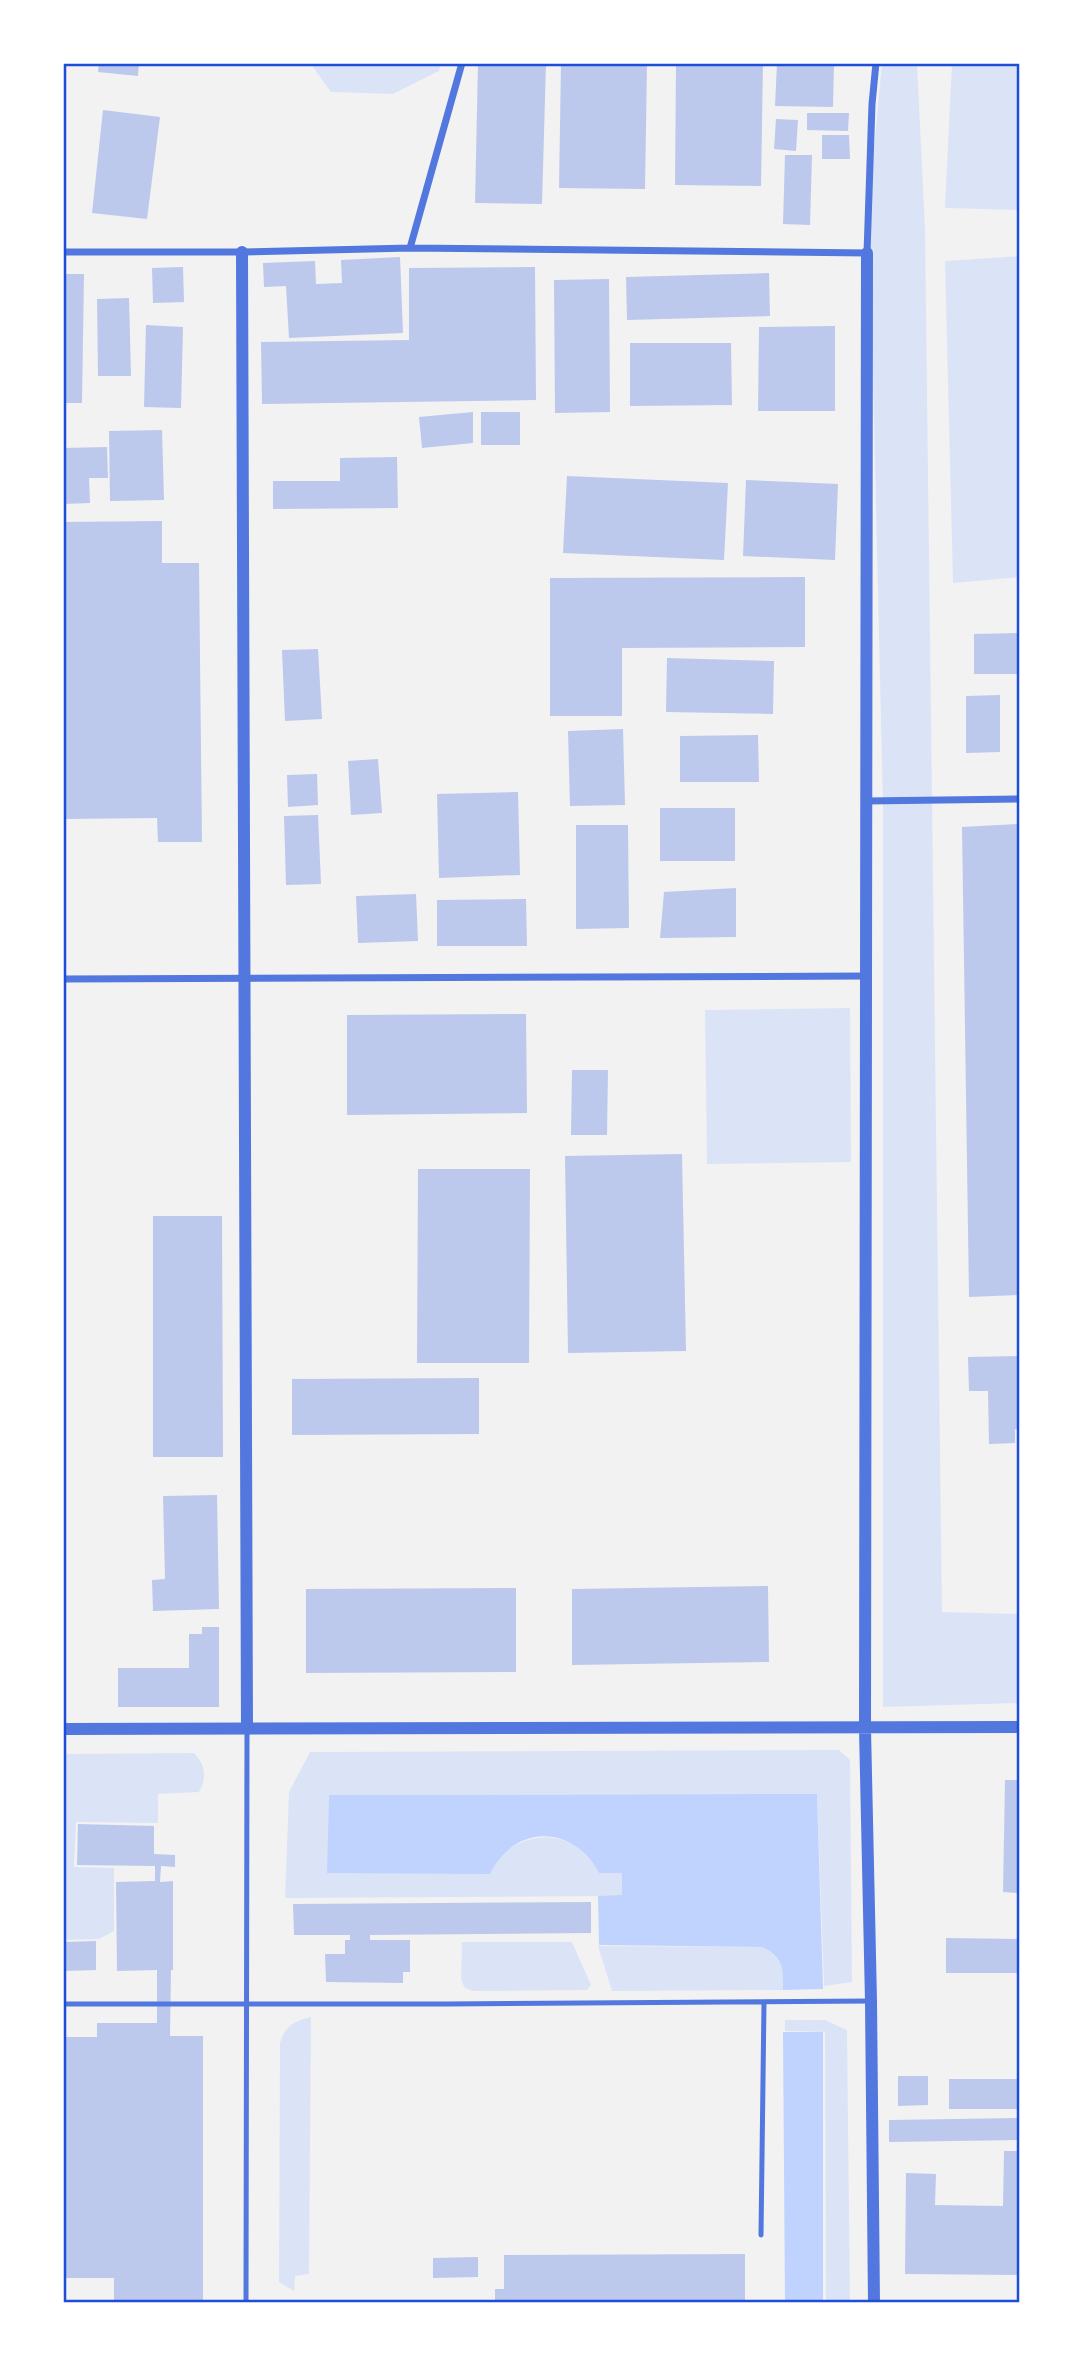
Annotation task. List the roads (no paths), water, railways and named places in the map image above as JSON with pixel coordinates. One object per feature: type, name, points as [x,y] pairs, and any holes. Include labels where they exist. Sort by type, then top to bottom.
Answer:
[{"type":"street","points":[[410,247],[462,63]]},
{"type":"street","points":[[874,2303],[871,2001],[864,1729],[867,253],[876,63]]},
{"type":"street","points":[[63,252],[242,252],[410,247],[867,253]]},
{"type":"street","points":[[242,252],[247,1729]]},
{"type":"street","points":[[866,801],[1020,799]]},
{"type":"street","points":[[63,979],[866,976]]},
{"type":"street","points":[[63,1729],[1020,1727]]},
{"type":"lane","points":[[246,2303],[247,1729]]},
{"type":"lane","points":[[63,2004],[871,2001]]},
{"type":"lane","points":[[761,2235],[764,2003]]},
{"type":"water","points":[[817,1794],[823,1989],[783,1990],[781,1964],[775,1955],[762,1947],[599,1945],[598,1896],[622,1895],[622,1873],[599,1873],[588,1857],[574,1845],[559,1839],[544,1836],[528,1839],[514,1846],[490,1874],[327,1873],[329,1795]]},
{"type":"water","points":[[783,2032],[823,2032],[823,2303],[785,2303]]}]
